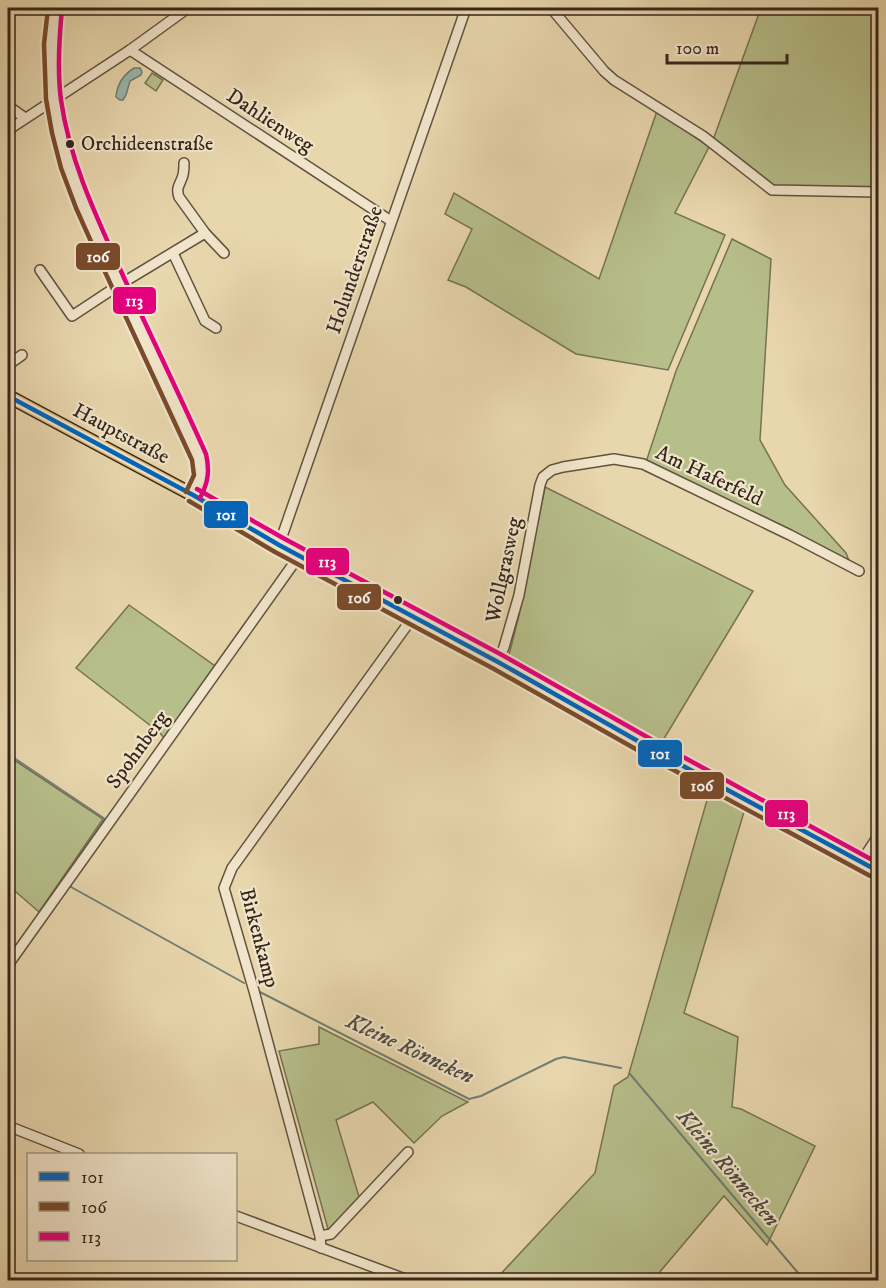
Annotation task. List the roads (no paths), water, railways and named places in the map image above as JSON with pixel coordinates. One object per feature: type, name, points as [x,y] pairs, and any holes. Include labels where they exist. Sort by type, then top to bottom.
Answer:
[{"type":"main road","name":"Hauptstraße","points":[[8,396],[879,871]]},
{"type":"street","points":[[55,8],[51,44],[53,99],[68,166],[119,285],[199,457],[202,468],[201,482],[193,495]]},
{"type":"street","points":[[8,130],[130,50],[188,8]]},
{"type":"street","name":"Holunderstraße","points":[[279,545],[466,8]]},
{"type":"street","points":[[551,8],[614,80],[703,136],[772,190],[879,192]]},
{"type":"street","name":"Dahlienweg","points":[[130,50],[391,221]]},
{"type":"street","points":[[8,106],[25,118]]},
{"type":"street","points":[[184,163],[183,176],[177,190],[179,197],[205,233],[224,253]]},
{"type":"street","points":[[40,270],[72,316],[205,233]]},
{"type":"street","points":[[173,253],[206,321],[216,328]]},
{"type":"street","points":[[8,365],[22,355]]},
{"type":"street","name":"Am Haferfeld","points":[[540,485],[543,477],[552,470],[563,467],[614,459],[643,464],[859,571]]},
{"type":"street","name":"Wollgrasweg","points":[[498,662],[519,595],[540,485]]},
{"type":"street","name":"Spohnberg","points":[[8,965],[299,556]]},
{"type":"street","name":"Birkenkamp","points":[[321,1248],[321,1236],[224,888],[232,868],[413,617]]},
{"type":"street","points":[[861,862],[879,836]]},
{"type":"street","points":[[8,1126],[74,1153]]},
{"type":"street","points":[[321,1236],[331,1234],[408,1152]]},
{"type":"street","points":[[237,1216],[408,1281]]},
{"type":"water","points":[[134,68],[140,68],[141,75],[130,81],[126,95],[123,100],[120,100],[116,97],[119,84]]},
{"type":"waterway","name":"Kleine Rönneken","points":[[8,754],[105,819],[61,882]]},
{"type":"waterway","name":"Kleine Rönneken","points":[[71,887],[244,983]]},
{"type":"waterway","name":"Kleine Rönneken","points":[[258,991],[469,1099],[481,1096],[564,1057],[621,1068]]},
{"type":"waterway","name":"Kleine Rönnecken","points":[[630,1074],[804,1280]]},
{"type":"place","name":"Orchideenstraße","points":[[70,144]]}]
